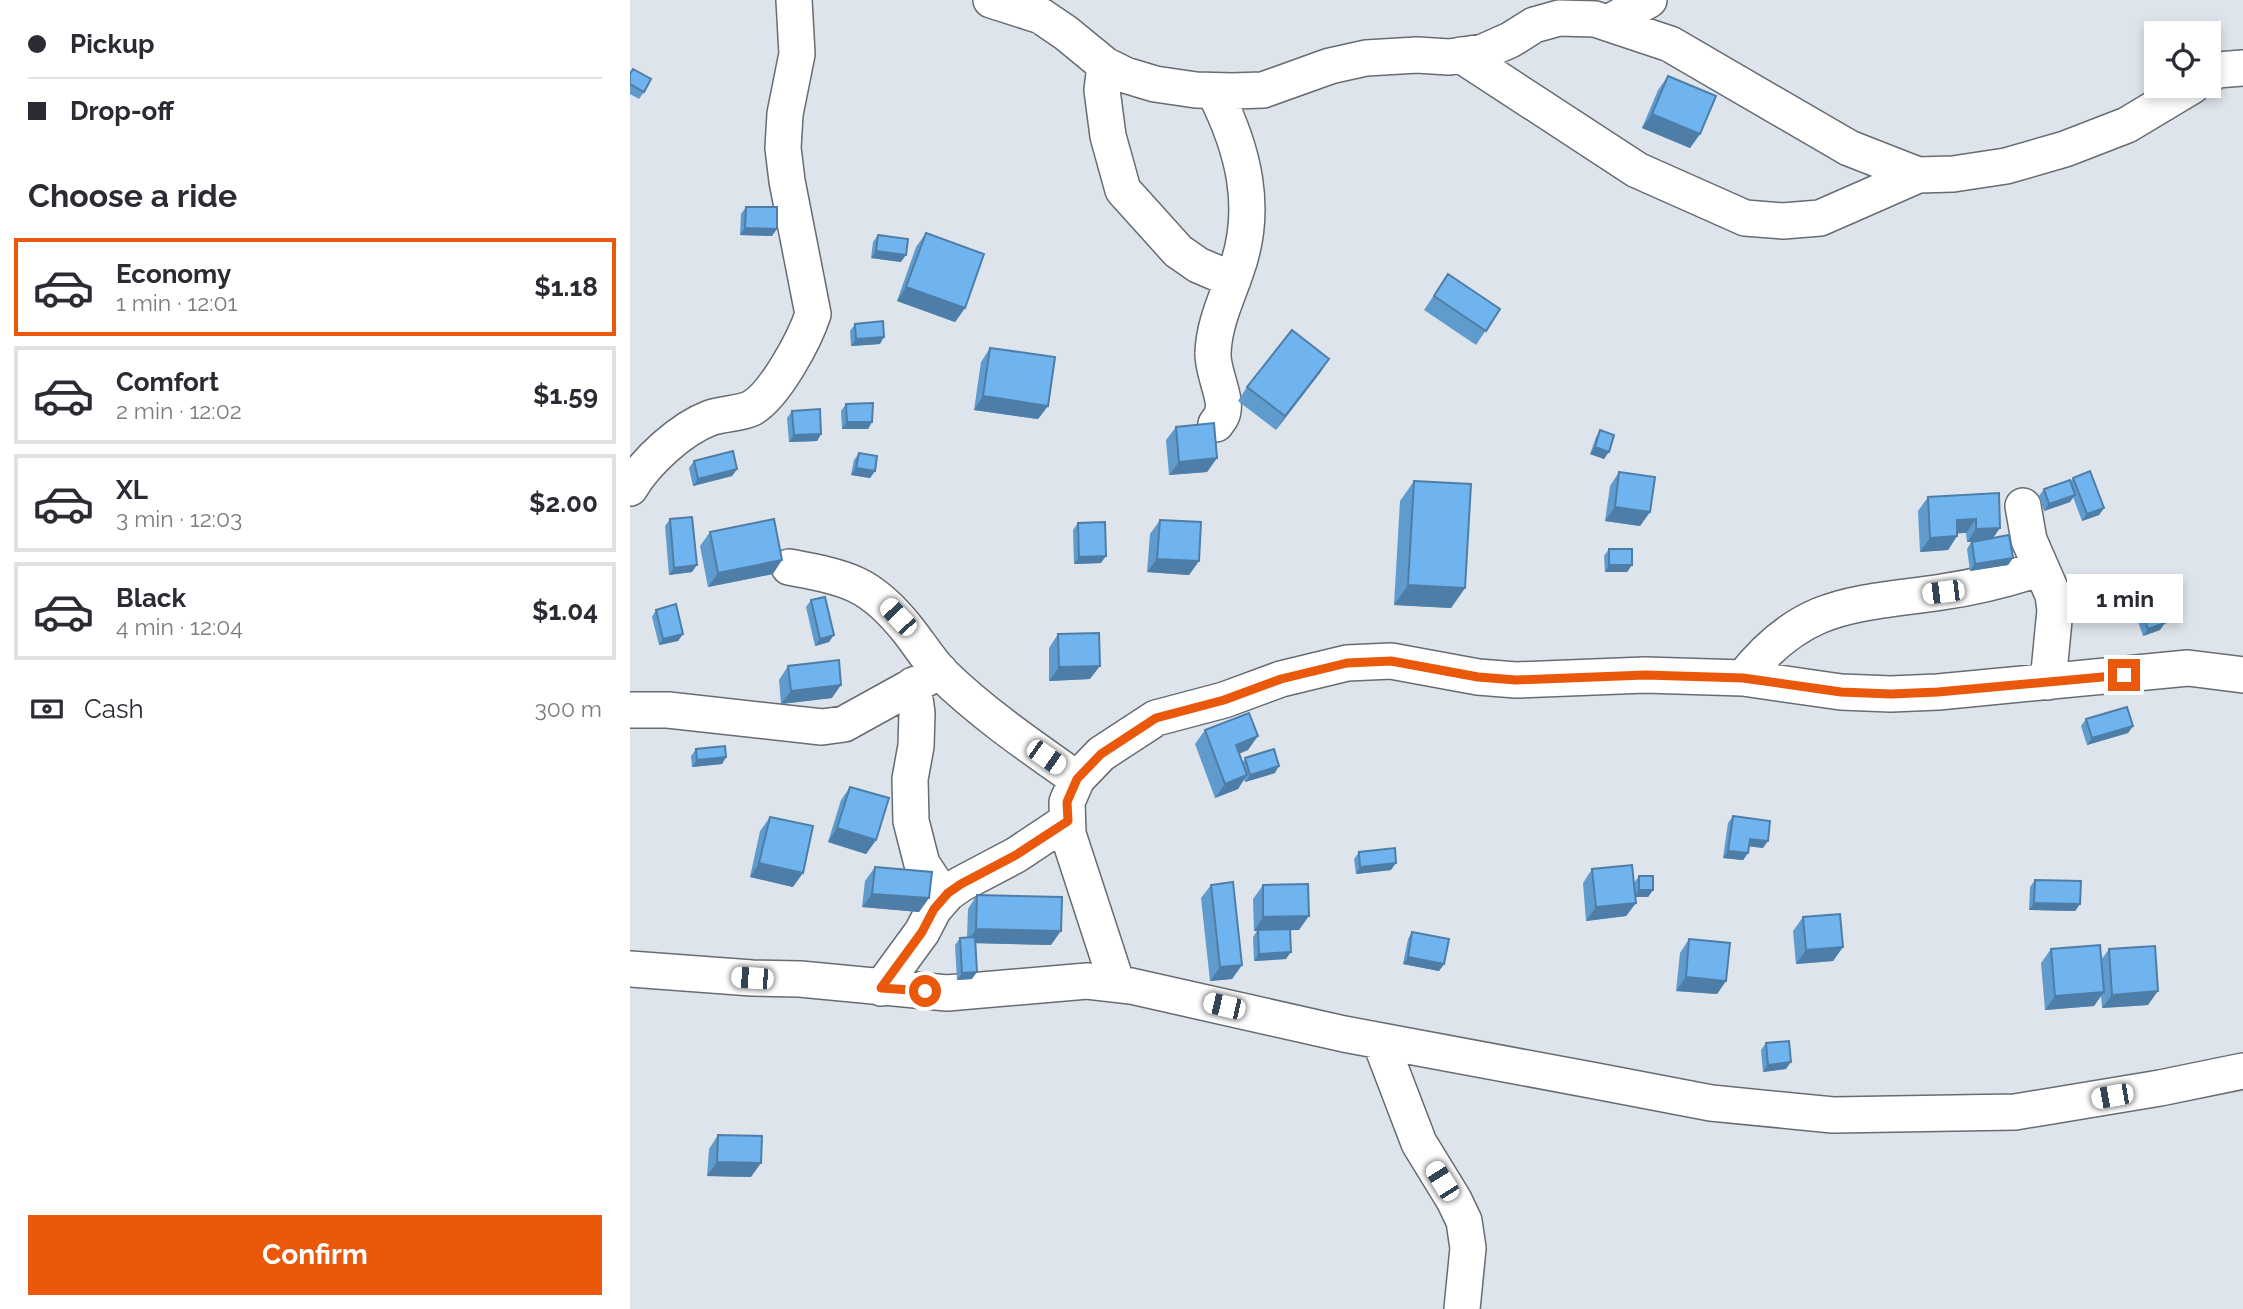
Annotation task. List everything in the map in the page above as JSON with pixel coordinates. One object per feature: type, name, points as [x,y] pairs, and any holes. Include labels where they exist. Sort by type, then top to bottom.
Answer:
[{"type":"street","points":[[630,488],[639,473],[663,450],[695,426],[708,419],[750,409],[760,402],[785,370],[806,334],[813,314],[783,148],[785,114],[797,54],[794,0]]},
{"type":"street","points":[[991,0],[1041,16],[1105,65],[1125,75],[1155,83],[1214,91],[1263,90],[1330,66],[1366,58],[1417,55],[1449,57],[1483,52],[1534,25],[1559,18],[1595,19],[1670,44],[1849,148],[1918,175]]},
{"type":"street","points":[[1608,23],[1649,0]]},
{"type":"street","points":[[1461,55],[1637,170],[1745,218],[1783,221],[1820,218],[1918,175],[1953,174],[2006,166],[2066,149],[2127,125],[2172,98]]},
{"type":"street","points":[[1105,65],[1102,90],[1108,136],[1123,190],[1178,251],[1198,265],[1233,280]]},
{"type":"street","points":[[2221,70],[2243,68]]},
{"type":"street","points":[[1214,91],[1229,120],[1246,176],[1248,210],[1245,240],[1216,330],[1212,355],[1224,410],[1216,424]]},
{"type":"street","points":[[2023,506],[2029,540],[2053,595],[2055,610],[2048,682]]},
{"type":"street","points":[[789,568],[835,575],[881,598],[898,617],[926,678],[979,708],[1077,779]]},
{"type":"street","points":[[1743,678],[1772,645],[1798,625],[1846,605],[1997,582],[2041,568]]},
{"type":"street","points":[[1117,984],[1068,834],[1067,802],[1077,779],[1101,754],[1156,718],[1224,700],[1281,679],[1347,663],[1391,661],[1478,677],[1516,680],[1635,675],[1743,678],[1841,692],[1891,694],[1938,692],[2188,668],[2243,675]]},
{"type":"street","points":[[632,702],[668,710],[822,727],[844,724],[926,678]]},
{"type":"street","points":[[926,678],[917,713],[916,746],[910,779],[911,821],[922,864],[944,897]]},
{"type":"street","points":[[881,988],[944,897],[961,884],[1016,855],[1068,821]]},
{"type":"street","points":[[630,969],[800,979],[947,993],[1087,981],[1117,984],[1174,994],[1380,1041],[1711,1103],[1833,1115],[2015,1112],[2243,1071]]},
{"type":"street","points":[[1380,1041],[1419,1143],[1464,1221],[1468,1248],[1462,1309]]},
{"type":"building","points":[[633,69],[651,79],[644,92],[630,84]]},
{"type":"building","points":[[1668,76],[1716,96],[1700,134],[1652,114]]},
{"type":"building","points":[[746,207],[777,207],[777,229],[745,228]]},
{"type":"building","points":[[926,233],[984,254],[965,308],[906,287]]},
{"type":"building","points":[[878,235],[908,239],[906,255],[876,251]]},
{"type":"building","points":[[1448,274],[1500,309],[1486,331],[1434,296]]},
{"type":"building","points":[[883,321],[884,337],[856,339],[855,324]]},
{"type":"building","points":[[1292,330],[1329,359],[1285,416],[1247,387]]},
{"type":"building","points":[[990,348],[1055,357],[1048,406],[983,396]]},
{"type":"building","points":[[873,403],[872,422],[847,422],[846,404]]},
{"type":"building","points":[[820,409],[821,434],[794,435],[792,411]]},
{"type":"building","points":[[1214,423],[1217,458],[1179,462],[1176,427]]},
{"type":"building","points":[[1600,430],[1614,435],[1609,452],[1595,447]]},
{"type":"building","points":[[733,451],[737,469],[698,479],[694,461]]},
{"type":"building","points":[[859,453],[877,456],[875,471],[856,468]]},
{"type":"building","points":[[2090,471],[2104,508],[2087,514],[2073,478]]},
{"type":"building","points":[[1619,472],[1655,477],[1650,512],[1615,507]]},
{"type":"building","points":[[2070,480],[2075,495],[2049,504],[2044,489]]},
{"type":"building","points":[[1414,481],[1471,484],[1465,588],[1408,585]]},
{"type":"building","points":[[1999,493],[2000,528],[1976,529],[1976,519],[1957,520],[1957,536],[1930,538],[1928,497]]},
{"type":"building","points":[[692,517],[697,565],[674,568],[670,519]]},
{"type":"building","points":[[774,519],[782,560],[718,573],[710,532]]},
{"type":"building","points":[[1160,520],[1201,522],[1199,561],[1157,559]]},
{"type":"building","points":[[1105,522],[1106,556],[1079,557],[1078,523]]},
{"type":"building","points":[[2009,535],[2013,558],[1975,564],[1972,542]]},
{"type":"building","points":[[1609,549],[1632,549],[1632,565],[1609,565]]},
{"type":"building","points":[[825,597],[834,635],[820,639],[811,600]]},
{"type":"building","points":[[2156,598],[2165,623],[2148,629],[2139,603]]},
{"type":"building","points":[[676,604],[683,634],[663,639],[656,610]]},
{"type":"building","points":[[1099,633],[1100,666],[1059,667],[1058,634]]},
{"type":"building","points":[[839,660],[841,685],[791,691],[788,666]]},
{"type":"building","points":[[2127,707],[2133,726],[2092,738],[2086,719]]},
{"type":"building","points":[[1249,713],[1258,736],[1236,745],[1247,775],[1225,784],[1205,730]]},
{"type":"building","points":[[725,746],[726,757],[697,760],[696,749]]},
{"type":"building","points":[[1274,749],[1279,766],[1250,775],[1245,758]]},
{"type":"building","points":[[850,787],[889,798],[876,840],[837,828]]},
{"type":"building","points":[[1733,816],[1770,821],[1768,841],[1750,839],[1748,853],[1728,851]]},
{"type":"building","points":[[770,817],[813,826],[803,873],[759,863]]},
{"type":"building","points":[[1395,848],[1396,863],[1360,867],[1359,852]]},
{"type":"building","points":[[1632,865],[1636,903],[1596,907],[1592,869]]},
{"type":"building","points":[[875,867],[932,872],[929,898],[872,894]]},
{"type":"building","points":[[1639,876],[1653,876],[1653,890],[1639,890]]},
{"type":"building","points":[[2035,880],[2081,881],[2080,904],[2034,903]]},
{"type":"building","points":[[1233,882],[1242,965],[1220,967],[1211,885]]},
{"type":"building","points":[[1308,884],[1309,916],[1263,917],[1263,885]]},
{"type":"building","points":[[977,895],[1062,897],[1061,931],[976,929]]},
{"type":"building","points":[[1840,914],[1843,947],[1806,950],[1803,917]]},
{"type":"building","points":[[1290,929],[1291,952],[1259,954],[1258,930]]},
{"type":"building","points":[[1412,932],[1449,939],[1444,964],[1408,957]]},
{"type":"building","points":[[975,937],[977,972],[962,973],[960,938]]},
{"type":"building","points":[[1689,939],[1730,943],[1726,981],[1686,977]]},
{"type":"building","points":[[2100,945],[2104,992],[2055,996],[2051,949]]},
{"type":"building","points":[[2155,946],[2158,991],[2112,995],[2109,949]]},
{"type":"building","points":[[1789,1041],[1791,1062],[1768,1065],[1766,1043]]},
{"type":"building","points":[[718,1135],[762,1136],[761,1163],[717,1162]]},
{"type":"route","points":[[925,991],[881,988],[922,932],[934,909],[948,893],[1016,855],[1068,821],[1067,802],[1077,779],[1101,754],[1156,718],[1224,700],[1281,679],[1347,663],[1391,661],[1478,677],[1516,680],[1645,675],[1743,678],[1765,679],[1841,692],[1891,694],[2124,675]]}]
